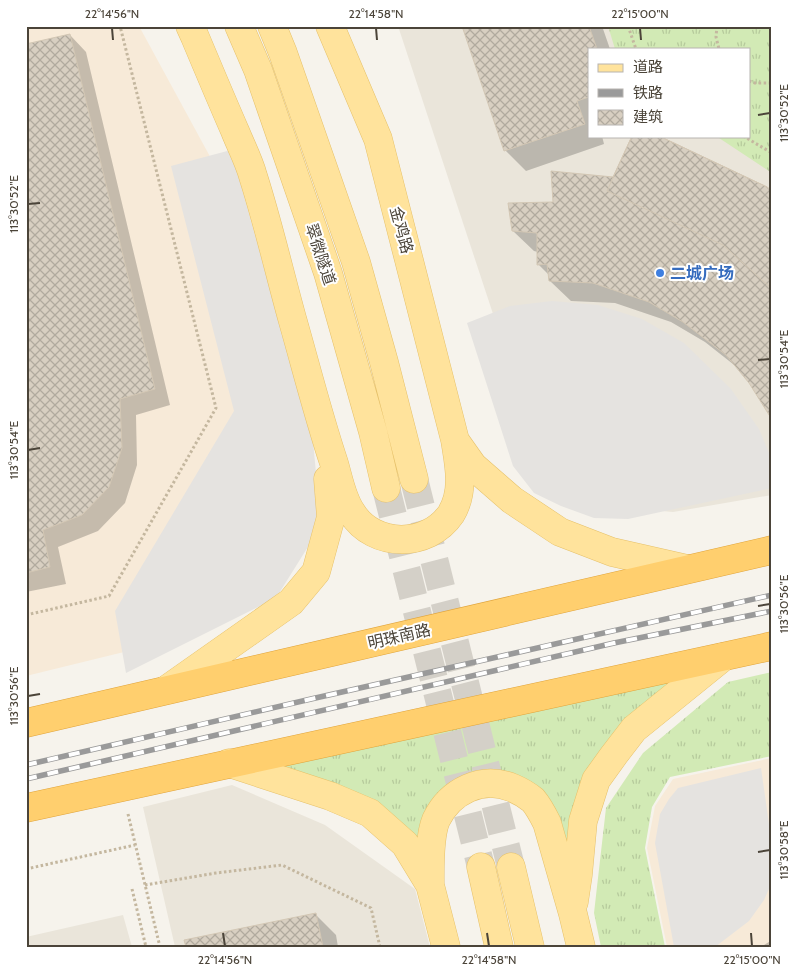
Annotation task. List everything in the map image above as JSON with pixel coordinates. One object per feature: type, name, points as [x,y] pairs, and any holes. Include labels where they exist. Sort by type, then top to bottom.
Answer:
[{"type":"highway","name":"明珠南路","points":[[26,723],[772,550]]},
{"type":"highway","points":[[26,808],[772,646]]},
{"type":"main road","points":[[166,690],[291,602],[316,572],[331,517],[324,435],[253,175],[190,26]]},
{"type":"main road","name":"翠微隧道","points":[[240,26],[258,70],[328,273],[373,432],[386,488]]},
{"type":"main road","name":"翠微隧道","points":[[272,26],[356,262],[414,479]]},
{"type":"main road","name":"金鸡路","points":[[324,435],[345,500],[360,524],[372,532],[386,538],[414,539],[428,534],[450,514],[457,501],[460,486],[460,470],[455,440],[378,138],[330,26]]},
{"type":"main road","points":[[455,440],[473,466],[512,500],[560,532],[612,552],[687,569]]},
{"type":"main road","points":[[573,914],[583,821],[596,780],[634,729],[723,657]]},
{"type":"main road","points":[[229,763],[330,796],[370,814],[404,844],[430,885]]},
{"type":"main road","points":[[446,947],[430,885],[432,838],[435,823],[442,810],[452,798],[478,784],[493,783],[507,785],[532,799],[547,823],[581,947]]},
{"type":"main road","points":[[481,867],[499,947]]},
{"type":"main road","points":[[511,868],[530,947]]},
{"type":"path","points":[[26,615],[109,596],[216,408],[120,26]]},
{"type":"path","points":[[628,26],[636,48]]},
{"type":"path","points":[[717,26],[718,48]]},
{"type":"path","points":[[750,81],[772,84]]},
{"type":"path","points":[[746,138],[772,153]]},
{"type":"path","points":[[121,787],[160,947]]},
{"type":"path","points":[[26,869],[135,845]]},
{"type":"path","points":[[146,885],[216,873],[282,866],[371,908],[380,947]]},
{"type":"path","points":[[132,889],[146,947]]},
{"type":"shaded area","points":[[26,26],[139,26],[226,186],[299,485],[177,639],[26,676]]},
{"type":"shaded area","points":[[398,26],[772,26],[772,495],[673,512],[588,504],[499,332]]},
{"type":"shaded area","points":[[231,150],[313,441],[321,526],[276,598],[126,673],[115,611],[234,411],[171,166]]},
{"type":"shaded area","points":[[552,301],[598,305],[642,319],[684,343],[731,389],[759,429],[772,460],[772,488],[628,519],[594,518],[561,506],[534,493],[513,466],[467,323],[510,306]]},
{"type":"shaded area","points":[[772,758],[772,947],[667,947],[647,848],[655,806],[673,779]]},
{"type":"shaded area","points":[[761,768],[772,845],[772,882],[764,900],[749,921],[715,947],[674,947],[655,843],[660,814],[678,788]]},
{"type":"shaded area","points":[[232,785],[325,825],[415,889],[430,947],[175,947],[143,807]]},
{"type":"shaded area","points":[[123,915],[132,947],[26,947],[26,937]]},
{"type":"green space","points":[[608,26],[772,26],[772,173],[719,138],[750,138],[750,48],[615,48]]},
{"type":"green space","points":[[695,670],[629,725],[569,882],[558,828],[474,776],[425,866],[411,836],[252,764]]},
{"type":"green space","points":[[772,672],[772,756],[670,777],[652,807],[645,848],[665,947],[601,947],[594,913],[606,808],[643,753],[728,682]]},
{"type":"building","points":[[462,26],[589,26],[597,48],[588,48],[588,97],[577,101],[585,124],[504,151]]},
{"type":"building","points":[[70,34],[155,389],[120,399],[122,448],[109,487],[82,515],[43,530],[50,567],[26,573],[26,44]]},
{"type":"building","name":"二城广场","points":[[631,138],[663,138],[772,191],[771,418],[749,383],[726,355],[683,322],[649,302],[593,283],[549,281],[547,264],[537,265],[537,233],[512,231],[508,203],[553,202],[551,171],[613,177]]},
{"type":"building","points":[[631,138],[663,138],[767,187],[772,191],[772,289],[723,245],[607,191]]},
{"type":"building","points":[[316,913],[323,947],[186,947],[184,940]]},
{"type":"tunnel","points":[[414,479],[511,867]]},
{"type":"tunnel","points":[[386,488],[481,867]]},
{"type":"railway","points":[[26,765],[772,595]]},
{"type":"railway","points":[[26,779],[614,643],[772,611]]},
{"type":"place","name":"二城广场","points":[[660,273]]}]
